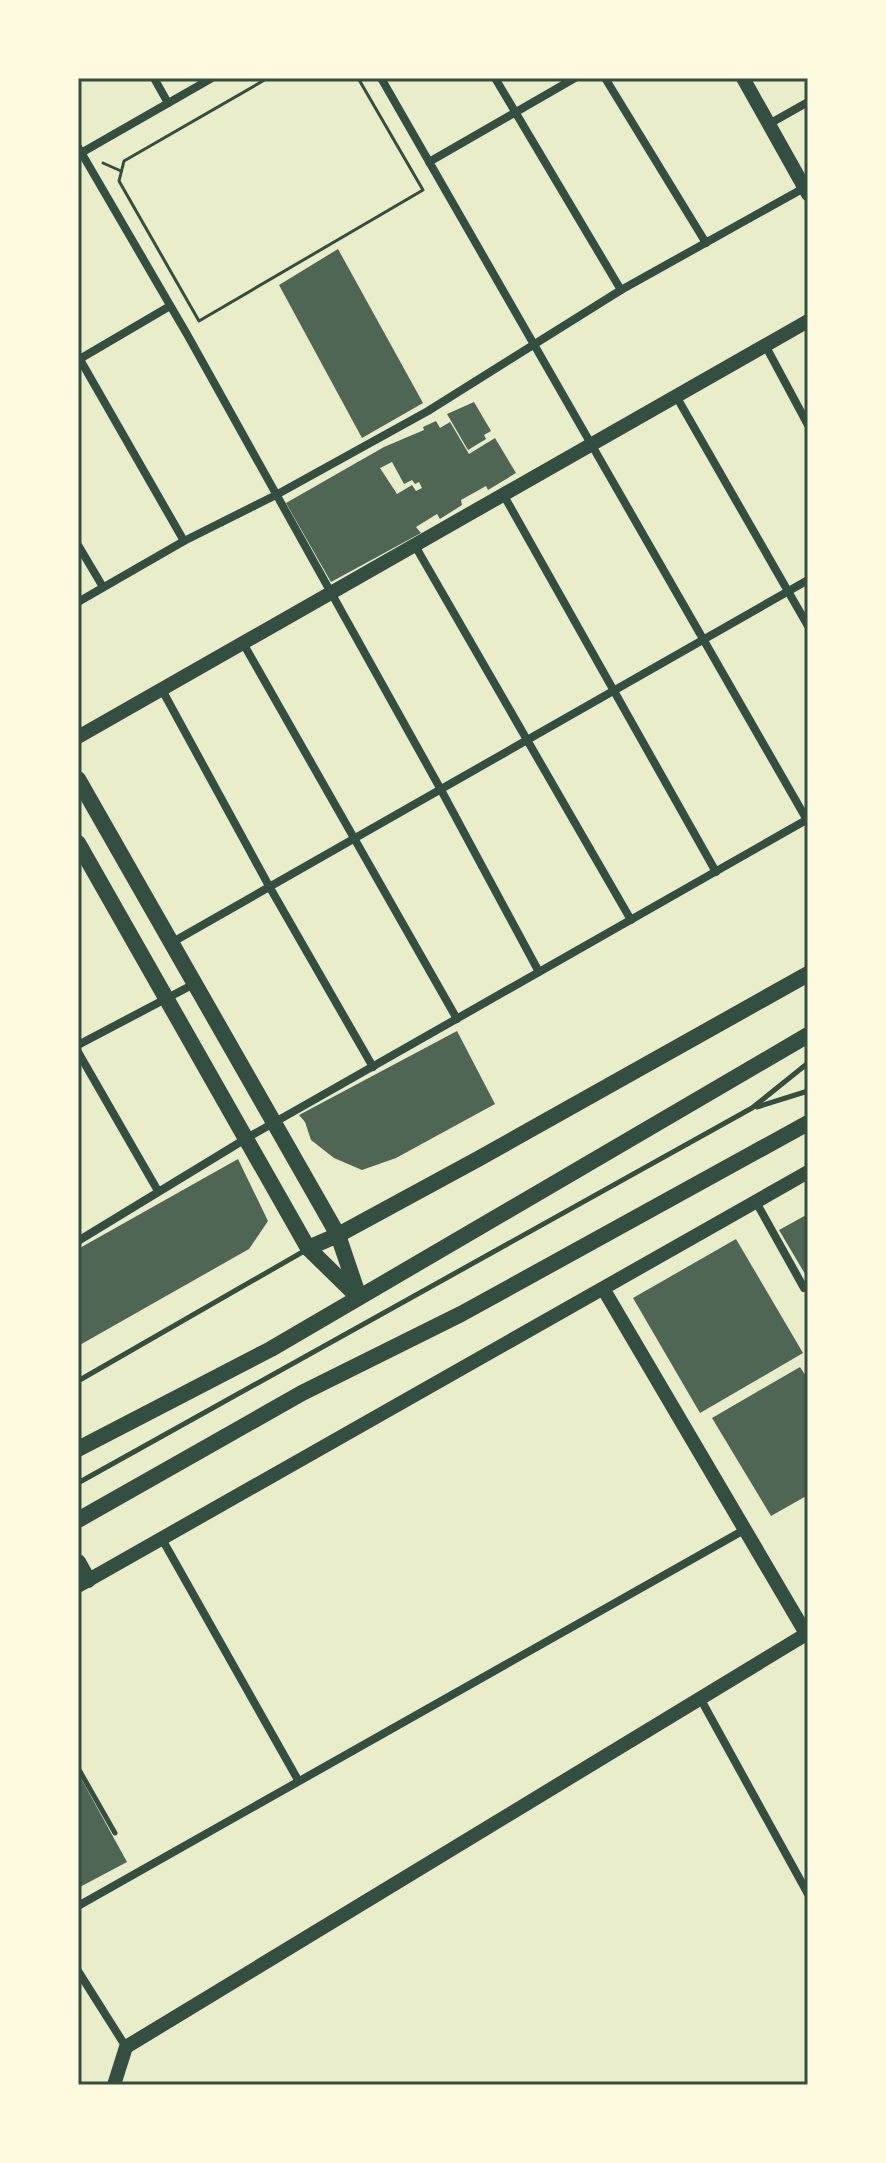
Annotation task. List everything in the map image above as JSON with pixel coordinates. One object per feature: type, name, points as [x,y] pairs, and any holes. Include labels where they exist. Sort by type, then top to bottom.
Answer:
[{"type":"main road","points":[[78,779],[338,1235],[359,1297]]},
{"type":"main road","points":[[78,843],[308,1248],[359,1297]]},
{"type":"main road","points":[[308,1248],[338,1235],[808,974]]},
{"type":"main road","points":[[78,1449],[271,1349],[808,1035]]},
{"type":"main road","points":[[78,1520],[302,1393],[461,1314],[808,1123]]},
{"type":"main road","points":[[78,1562],[83,1583]]},
{"type":"street","points":[[154,78],[168,103]]},
{"type":"street","points":[[212,78],[80,150],[440,788],[539,972]]},
{"type":"street","points":[[78,1241],[247,1138],[808,820],[381,78]]},
{"type":"street","points":[[495,78],[621,290]]},
{"type":"street","points":[[429,162],[575,78]]},
{"type":"street","points":[[605,78],[706,243]]},
{"type":"street","points":[[78,602],[184,541],[276,495],[428,411],[621,290],[806,191],[743,78]]},
{"type":"street","points":[[769,124],[808,102]]},
{"type":"street","points":[[170,306],[79,358],[184,541]]},
{"type":"street","points":[[78,737],[808,321]]},
{"type":"street","points":[[765,345],[808,425]]},
{"type":"street","points":[[676,396],[808,626]]},
{"type":"street","points":[[503,494],[716,872]]},
{"type":"street","points":[[414,544],[631,920]]},
{"type":"street","points":[[78,545],[103,587]]},
{"type":"street","points":[[171,943],[808,580]]},
{"type":"street","points":[[243,643],[457,1019]]},
{"type":"street","points":[[161,688],[269,886],[373,1067]]},
{"type":"street","points":[[78,1045],[194,984]]},
{"type":"street","points":[[78,1052],[158,1191]]},
{"type":"street","points":[[83,1583],[808,1172]]},
{"type":"street","points":[[756,1202],[807,1290]]},
{"type":"street","points":[[114,2085],[126,2047],[699,1697],[807,1635],[604,1290]]},
{"type":"street","points":[[78,1906],[744,1530]]},
{"type":"street","points":[[162,1539],[298,1780]]},
{"type":"street","points":[[699,1697],[808,1894]]},
{"type":"street","points":[[78,1971],[126,2047]]},
{"type":"lane","points":[[78,1483],[752,1108],[808,1063]]},
{"type":"lane","points":[[752,1108],[808,1091]]},
{"type":"lane","points":[[78,1381],[308,1248]]},
{"type":"lane","points":[[78,1768],[115,1833]]},
{"type":"path","points":[[268,78],[124,161],[119,181],[199,321],[423,190],[358,78]]},
{"type":"building","points":[[338,249],[423,403],[362,438],[279,285]]},
{"type":"building","points":[[474,402],[491,431],[484,435],[486,439],[468,450],[447,414]]},
{"type":"building","points":[[436,421],[440,428],[450,422],[469,454],[495,438],[516,473],[488,490],[486,486],[461,500],[462,505],[440,519],[437,514],[416,527],[421,533],[331,582],[286,503],[384,447],[424,430],[423,427]],"holes":[[[392,462],[404,484],[412,480],[415,484],[419,482],[422,488],[416,491],[412,485],[397,494],[380,468]]]},
{"type":"building","points":[[457,1031],[495,1104],[396,1158],[362,1170],[334,1158],[311,1140],[299,1115]]},
{"type":"building","points":[[238,1159],[268,1221],[249,1249],[78,1346],[78,1249]]},
{"type":"building","points":[[808,1214],[808,1279],[779,1230]]},
{"type":"building","points":[[736,1239],[803,1353],[700,1413],[633,1298]]},
{"type":"building","points":[[800,1367],[808,1379],[808,1495],[771,1516],[712,1418]]},
{"type":"building","points":[[78,1773],[127,1862],[78,1888]]}]
